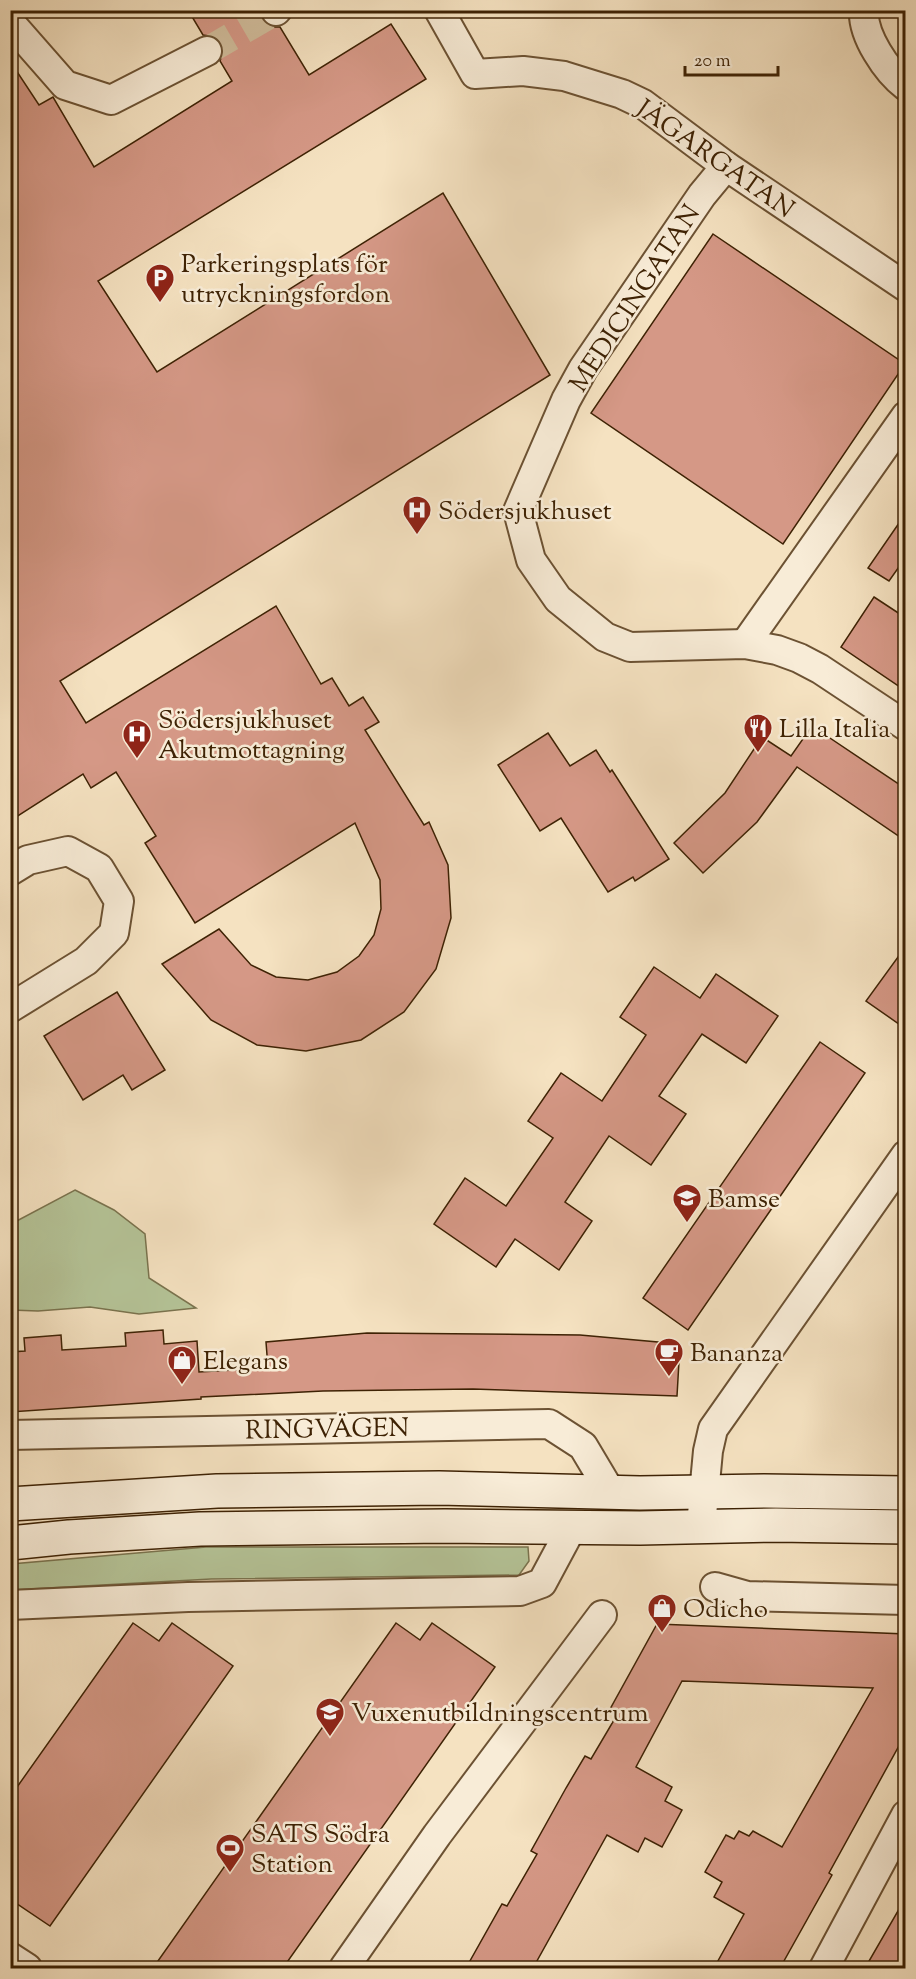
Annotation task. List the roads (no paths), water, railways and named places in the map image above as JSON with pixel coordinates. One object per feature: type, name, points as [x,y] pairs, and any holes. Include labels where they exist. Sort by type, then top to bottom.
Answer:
[{"type":"main road","points":[[10,1504],[217,1491],[439,1488],[611,1493],[764,1491],[906,1493]]},
{"type":"main road","points":[[10,1543],[200,1529],[776,1525],[906,1527]]},
{"type":"street","name":"JÄGARGATAN","points":[[439,10],[475,74],[523,71],[564,76],[622,94],[643,104],[726,166],[906,287]]},
{"type":"street","points":[[864,10],[864,17],[876,52],[899,82],[906,86]]},
{"type":"street","points":[[10,28],[15,28],[65,85],[111,100],[207,51]]},
{"type":"street","name":"MEDICINGATAN","points":[[726,166],[702,195],[582,369],[566,400],[518,511],[531,560],[558,599],[604,637],[630,647],[745,644],[777,650],[809,664],[906,726]]},
{"type":"street","points":[[745,644],[906,416]]},
{"type":"street","points":[[10,871],[28,860],[68,851],[99,868],[119,901],[114,933],[86,961],[10,1008]]},
{"type":"street","points":[[701,1526],[703,1492],[713,1429],[906,1155]]},
{"type":"street","name":"RINGVÄGEN","points":[[10,1435],[549,1424],[584,1446],[611,1493]]},
{"type":"street","points":[[10,1605],[188,1597],[520,1591],[542,1583],[572,1527]]},
{"type":"street","points":[[715,1587],[747,1596],[906,1600]]},
{"type":"street","points":[[344,1968],[437,1835],[602,1615]]},
{"type":"street","points":[[824,1968],[906,1815]]},
{"type":"street","points":[[10,1957],[27,1968]]},
{"type":"tunnel","points":[[207,51],[276,11]]},
{"type":"place","name":"Parkeringsplats för utryckningsfordon","points":[[160,304]]},
{"type":"place","name":"Södersjukhuset","points":[[417,536]]},
{"type":"place","name":"Lilla Italia","points":[[758,754]]},
{"type":"place","name":"Södersjukhuset Akutmottagning","points":[[137,760]]},
{"type":"place","name":"Bamse","points":[[687,1224]]},
{"type":"place","name":"Bananza","points":[[669,1378]]},
{"type":"place","name":"Elegans","points":[[182,1386]]},
{"type":"place","name":"Odicho","points":[[662,1634]]},
{"type":"place","name":"Vuxenutbildningscentrum","points":[[330,1738]]},
{"type":"place","name":"SATS Södra Station","points":[[230,1874]]}]
